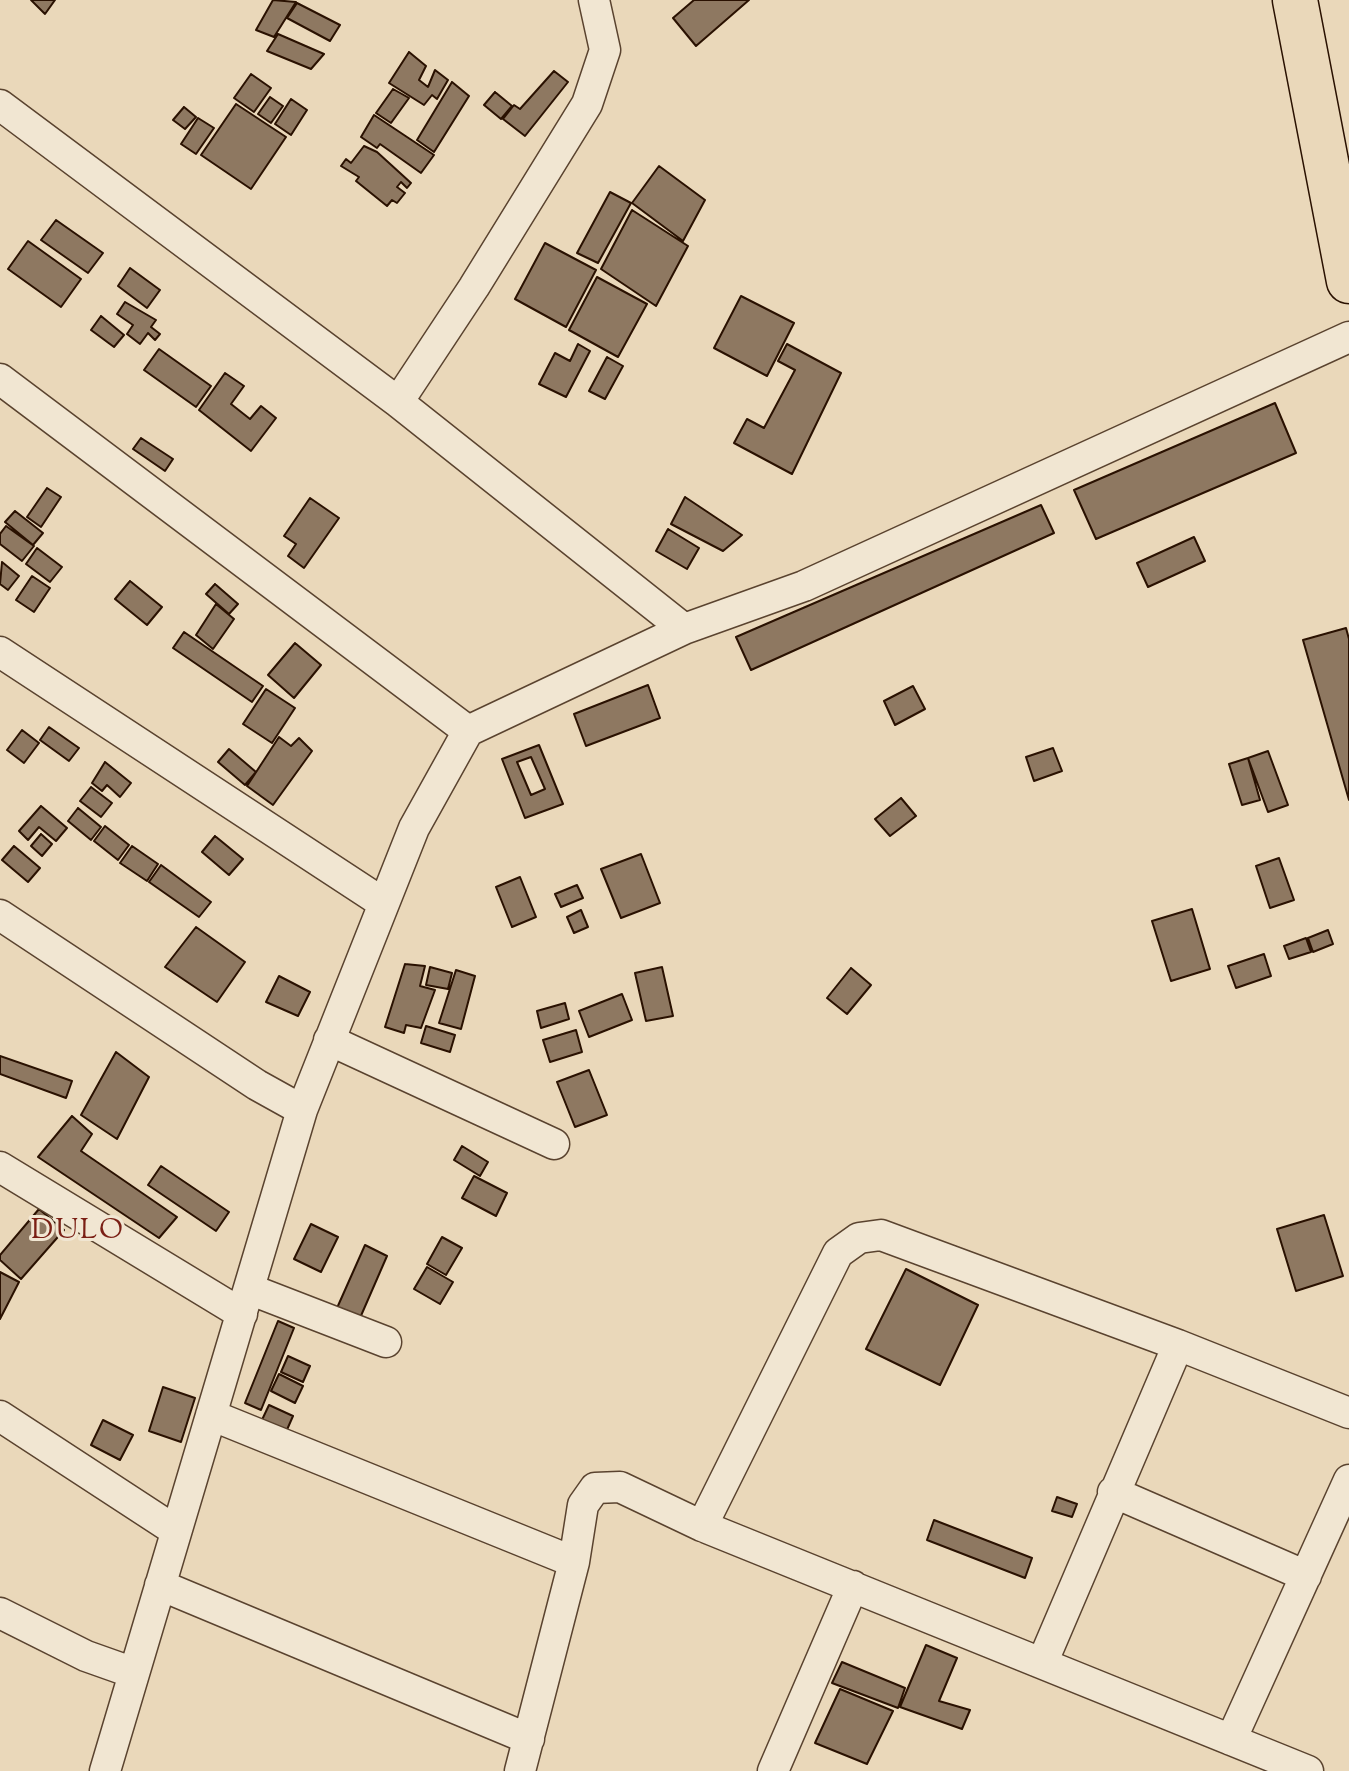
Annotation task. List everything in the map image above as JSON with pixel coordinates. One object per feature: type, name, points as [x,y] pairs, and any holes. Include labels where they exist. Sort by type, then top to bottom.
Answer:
[{"type":"highway","points":[[1295,0],[1349,281]]},
{"type":"street","points":[[398,402],[474,287],[587,104],[605,50],[594,0]]},
{"type":"street","points":[[0,105],[398,402],[684,629]]},
{"type":"street","points":[[105,1771],[302,1110],[414,828],[468,731],[684,629],[804,586],[1000,493],[1349,337]]},
{"type":"street","points":[[0,379],[468,731]]},
{"type":"street","points":[[0,652],[383,903]]},
{"type":"street","points":[[0,915],[257,1085],[302,1110]]},
{"type":"street","points":[[329,1040],[554,1144]]},
{"type":"street","points":[[0,1167],[246,1301],[386,1342]]},
{"type":"street","points":[[702,1526],[838,1253],[859,1238],[881,1235],[1178,1345],[1349,1413]]},
{"type":"street","points":[[1043,1661],[1178,1345]]},
{"type":"street","points":[[211,1415],[574,1562]]},
{"type":"street","points":[[0,1416],[176,1531]]},
{"type":"street","points":[[1231,1740],[1349,1480]]},
{"type":"street","points":[[520,1771],[574,1562],[583,1505],[595,1488],[620,1487],[702,1526],[1043,1661],[1308,1771]]},
{"type":"street","points":[[1113,1492],[1306,1576]]},
{"type":"street","points":[[160,1585],[529,1739]]},
{"type":"street","points":[[773,1771],[853,1586]]},
{"type":"street","points":[[0,1613],[86,1656],[134,1673]]},
{"type":"building","points":[[31,0],[55,0],[45,14]]},
{"type":"building","points":[[273,0],[296,2],[274,37],[256,30]]},
{"type":"building","points":[[694,0],[749,0],[696,46],[673,18]]},
{"type":"building","points":[[297,3],[340,25],[330,41],[287,18]]},
{"type":"building","points":[[278,34],[324,54],[311,69],[267,51]]},
{"type":"building","points":[[409,52],[426,66],[419,80],[428,87],[435,70],[448,80],[437,99],[432,95],[424,105],[389,83]]},
{"type":"building","points":[[554,71],[568,82],[525,136],[503,119],[514,105],[520,109]]},
{"type":"building","points":[[251,74],[271,88],[254,112],[234,98]]},
{"type":"building","points":[[452,82],[469,96],[434,152],[417,140]]},
{"type":"building","points":[[393,89],[409,98],[391,123],[376,113]]},
{"type":"building","points":[[495,92],[512,106],[501,119],[484,105]]},
{"type":"building","points":[[270,97],[283,106],[271,123],[258,114]]},
{"type":"building","points":[[291,99],[307,110],[291,135],[275,124]]},
{"type":"building","points":[[236,104],[286,137],[251,189],[201,155]]},
{"type":"building","points":[[184,107],[196,117],[185,129],[173,120]]},
{"type":"building","points":[[374,115],[434,155],[421,173],[380,144],[377,148],[361,137]]},
{"type":"building","points":[[198,118],[214,128],[196,154],[181,144]]},
{"type":"building","points":[[364,146],[377,152],[411,183],[407,188],[401,182],[397,187],[405,193],[397,203],[392,200],[387,206],[356,181],[359,177],[341,166],[346,159],[351,163]]},
{"type":"building","points":[[659,166],[705,200],[683,241],[632,203]]},
{"type":"building","points":[[610,192],[631,203],[598,263],[577,253]]},
{"type":"building","points":[[632,210],[688,246],[656,306],[601,269]]},
{"type":"building","points":[[56,220],[103,253],[88,273],[41,240]]},
{"type":"building","points":[[28,241],[81,279],[61,307],[8,269]]},
{"type":"building","points":[[545,243],[596,270],[566,327],[515,299]]},
{"type":"building","points":[[130,268],[160,290],[147,308],[118,286]]},
{"type":"building","points":[[597,277],[647,304],[618,357],[569,330]]},
{"type":"building","points":[[741,296],[794,323],[767,376],[714,348]]},
{"type":"building","points":[[125,302],[156,320],[151,327],[160,334],[155,340],[148,333],[140,344],[127,334],[133,325],[117,314]]},
{"type":"building","points":[[101,316],[124,335],[114,347],[91,330]]},
{"type":"building","points":[[578,344],[590,351],[566,397],[539,384],[555,353],[570,361]]},
{"type":"building","points":[[787,344],[841,373],[792,474],[734,443],[747,419],[764,428],[795,370],[778,361]]},
{"type":"building","points":[[159,349],[211,386],[196,407],[144,370]]},
{"type":"building","points":[[607,357],[623,366],[605,399],[589,391]]},
{"type":"building","points":[[225,373],[244,386],[231,404],[250,419],[261,406],[276,418],[251,451],[199,410]]},
{"type":"building","points":[[1275,403],[1296,453],[1096,539],[1074,490]]},
{"type":"building","points":[[141,438],[173,459],[165,471],[133,449]]},
{"type":"building","points":[[47,488],[61,497],[41,527],[27,517]]},
{"type":"building","points":[[685,497],[742,535],[723,551],[671,524]]},
{"type":"building","points":[[310,498],[339,518],[304,568],[288,556],[296,544],[284,536]]},
{"type":"building","points":[[1041,505],[1054,533],[751,670],[736,637]]},
{"type":"building","points":[[15,511],[43,533],[33,545],[5,522]]},
{"type":"building","points":[[6,526],[34,546],[22,561],[0,544],[0,534]]},
{"type":"building","points":[[668,529],[699,548],[687,569],[656,551]]},
{"type":"building","points":[[1194,537],[1205,561],[1148,587],[1137,563]]},
{"type":"building","points":[[37,548],[62,567],[50,582],[26,564]]},
{"type":"building","points":[[2,562],[19,576],[8,590],[0,584]]},
{"type":"building","points":[[32,576],[50,588],[34,612],[16,600]]},
{"type":"building","points":[[130,581],[162,607],[147,625],[115,599]]},
{"type":"building","points":[[215,584],[238,604],[229,614],[206,594]]},
{"type":"building","points":[[216,604],[234,619],[213,649],[196,635]]},
{"type":"building","points":[[1346,628],[1349,639],[1349,800],[1303,640]]},
{"type":"building","points":[[184,632],[263,686],[252,702],[173,648]]},
{"type":"building","points":[[295,643],[321,665],[294,698],[268,675]]},
{"type":"building","points":[[648,685],[660,718],[586,746],[574,714]]},
{"type":"building","points":[[913,686],[925,709],[895,725],[884,701]]},
{"type":"building","points":[[266,689],[295,708],[272,743],[243,724]]},
{"type":"building","points":[[49,727],[79,748],[69,761],[40,740]]},
{"type":"building","points":[[22,730],[39,743],[24,763],[7,750]]},
{"type":"building","points":[[279,737],[291,746],[299,738],[312,751],[273,805],[247,786]]},
{"type":"building","points":[[539,745],[563,804],[525,818],[502,759]],"holes":[[[531,757],[545,789],[531,795],[517,762]]]},
{"type":"building","points":[[1053,748],[1062,771],[1034,781],[1026,757]]},
{"type":"building","points":[[229,749],[256,772],[245,785],[218,762]]},
{"type":"building","points":[[1268,751],[1288,805],[1268,812],[1248,758]]},
{"type":"building","points":[[1248,758],[1260,800],[1242,805],[1229,764]]},
{"type":"building","points":[[105,762],[131,783],[120,797],[107,785],[102,791],[92,783]]},
{"type":"building","points":[[91,787],[112,803],[101,817],[80,801]]},
{"type":"building","points":[[901,798],[916,816],[890,836],[875,819]]},
{"type":"building","points":[[41,806],[67,828],[56,841],[39,827],[28,840],[19,831]]},
{"type":"building","points":[[78,808],[101,827],[91,840],[68,821]]},
{"type":"building","points":[[105,826],[129,845],[118,860],[94,841]]},
{"type":"building","points":[[41,834],[52,844],[42,856],[31,846]]},
{"type":"building","points":[[215,836],[243,859],[229,875],[202,852]]},
{"type":"building","points":[[14,846],[40,868],[28,882],[2,860]]},
{"type":"building","points":[[132,846],[158,864],[147,881],[120,863]]},
{"type":"building","points":[[641,854],[660,903],[621,918],[601,869]]},
{"type":"building","points":[[1279,858],[1294,900],[1270,908],[1256,866]]},
{"type":"building","points":[[161,865],[211,902],[199,917],[149,882]]},
{"type":"building","points":[[520,877],[536,917],[512,927],[496,887]]},
{"type":"building","points":[[577,885],[583,898],[561,907],[555,894]]},
{"type":"building","points":[[1192,909],[1210,969],[1171,981],[1152,921]]},
{"type":"building","points":[[581,910],[588,927],[574,933],[567,917]]},
{"type":"building","points":[[196,927],[245,962],[217,1002],[165,967]]},
{"type":"building","points":[[1328,930],[1333,944],[1313,952],[1308,938]]},
{"type":"building","points":[[1306,938],[1311,952],[1289,959],[1284,946]]},
{"type":"building","points":[[1264,954],[1271,976],[1236,988],[1228,966]]},
{"type":"building","points":[[405,964],[425,966],[420,986],[435,990],[421,1028],[406,1025],[404,1033],[385,1027]]},
{"type":"building","points":[[430,967],[452,973],[448,989],[426,985]]},
{"type":"building","points":[[662,967],[673,1016],[646,1021],[635,973]]},
{"type":"building","points":[[851,968],[871,985],[847,1014],[827,998]]},
{"type":"building","points":[[456,970],[475,976],[461,1029],[439,1023]]},
{"type":"building","points":[[279,976],[310,992],[298,1016],[266,1002]]},
{"type":"building","points":[[622,994],[632,1020],[589,1037],[579,1011]]},
{"type":"building","points":[[565,1003],[569,1019],[541,1028],[537,1011]]},
{"type":"building","points":[[426,1026],[455,1035],[450,1052],[421,1043]]},
{"type":"building","points":[[576,1030],[582,1052],[550,1062],[543,1040]]},
{"type":"building","points":[[116,1052],[149,1077],[117,1139],[81,1115]]},
{"type":"building","points":[[0,1056],[72,1081],[66,1098],[0,1074]]},
{"type":"building","points":[[589,1070],[607,1115],[575,1127],[557,1082]]},
{"type":"building","points":[[72,1116],[92,1134],[81,1151],[177,1217],[159,1238],[38,1157]]},
{"type":"building","points":[[462,1146],[488,1162],[480,1176],[454,1160]]},
{"type":"building","points":[[161,1166],[229,1212],[216,1231],[148,1185]]},
{"type":"building","points":[[474,1176],[507,1193],[496,1216],[462,1198]]},
{"type":"building","points":[[39,1209],[64,1230],[21,1279],[0,1260],[0,1255]]},
{"type":"building","points":[[1324,1215],[1343,1276],[1296,1291],[1277,1229]]},
{"type":"building","points":[[311,1224],[338,1237],[321,1272],[294,1259]]},
{"type":"building","points":[[442,1237],[462,1248],[446,1275],[427,1264]]},
{"type":"building","points":[[365,1245],[387,1256],[360,1318],[337,1308]]},
{"type":"building","points":[[427,1267],[453,1282],[440,1304],[414,1289]]},
{"type":"building","points":[[906,1269],[978,1305],[940,1385],[866,1349]]},
{"type":"building","points":[[0,1272],[19,1282],[0,1319]]},
{"type":"building","points":[[278,1321],[294,1328],[261,1410],[245,1403]]},
{"type":"building","points":[[288,1356],[310,1366],[303,1382],[281,1372]]},
{"type":"building","points":[[279,1374],[303,1386],[295,1403],[271,1391]]},
{"type":"building","points":[[163,1387],[195,1398],[181,1442],[149,1431]]},
{"type":"building","points":[[269,1405],[293,1416],[286,1432],[261,1422]]},
{"type":"building","points":[[103,1420],[133,1435],[120,1460],[91,1445]]},
{"type":"building","points":[[1057,1497],[1077,1504],[1072,1517],[1052,1511]]},
{"type":"building","points":[[934,1520],[1032,1558],[1025,1578],[927,1540]]},
{"type":"building","points":[[926,1645],[957,1658],[939,1701],[970,1710],[962,1729],[900,1707]]},
{"type":"building","points":[[842,1662],[905,1688],[898,1708],[832,1683]]},
{"type":"building","points":[[840,1689],[893,1711],[867,1764],[815,1743]]},
{"type":"district","name":"DULO","points":[[78,1233]]}]
